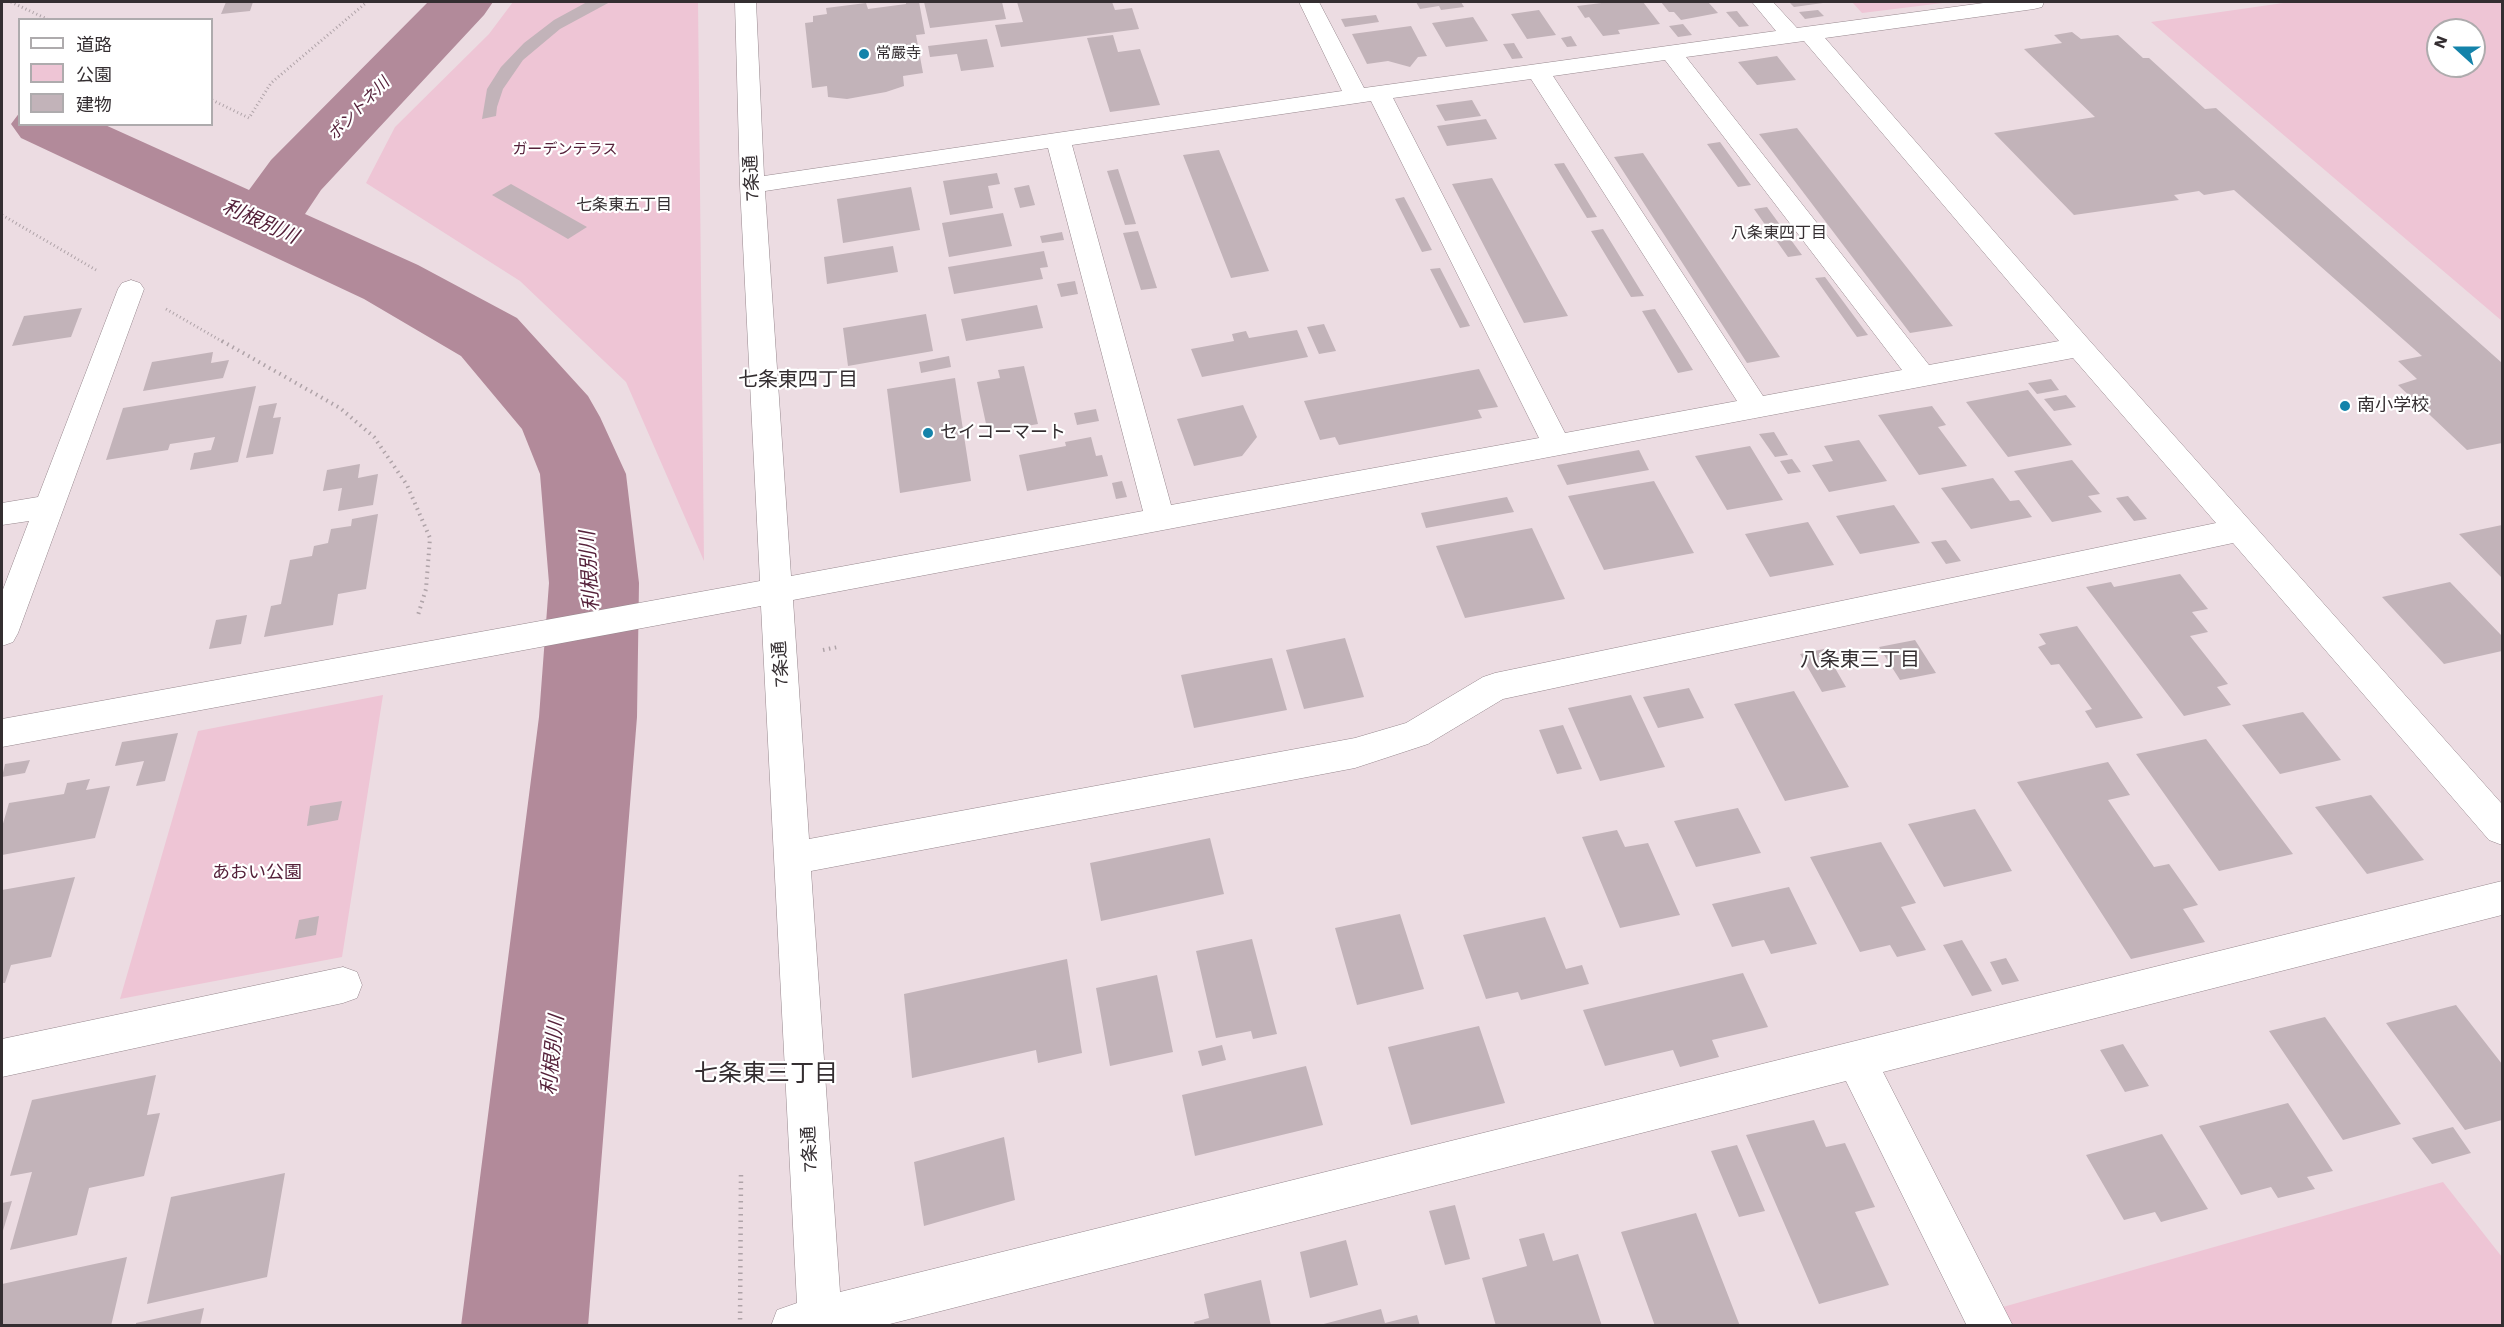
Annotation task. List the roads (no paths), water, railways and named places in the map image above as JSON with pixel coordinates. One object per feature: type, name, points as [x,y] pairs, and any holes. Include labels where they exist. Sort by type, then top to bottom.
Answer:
[{"type":"street","name":"7条通","points":[[745,2],[752,185],[792,858],[811,1323]]},
{"type":"street","points":[[1309,2],[1368,95],[1557,445]]},
{"type":"street","points":[[1762,2],[1801,35],[2079,347],[2502,829]]},
{"type":"street","points":[[752,185],[1058,139],[2032,2]]},
{"type":"street","points":[[1671,53],[1922,376]]},
{"type":"street","points":[[1538,71],[1756,408]]},
{"type":"street","points":[[1058,139],[1160,519]]},
{"type":"street","points":[[2,633],[131,289]]},
{"type":"street","points":[[2,733],[2079,347]]},
{"type":"street","points":[[2,514],[49,507]]},
{"type":"street","points":[[792,858],[1355,753],[1416,734],[1495,687],[2240,530]]},
{"type":"street","points":[[811,1323],[2502,898]]},
{"type":"street","points":[[2,1058],[343,985]]},
{"type":"street","points":[[1856,1060],[1991,1326]]},
{"type":"waterway","name":"ポントネ川","points":[[262,223],[296,175],[462,2]]},
{"type":"waterway","name":"利根別川","points":[[49,126],[391,282],[489,337],[559,417],[583,474],[594,583],[588,717],[524,1326]]},
{"type":"place","name":"常嚴寺","points":[[864,54]]},
{"type":"place","name":"南小学校","points":[[2345,406]]},
{"type":"place","name":"セイコーマート","points":[[928,433]]},
{"type":"district","name":"七条東五丁目","points":[[624,205]]},
{"type":"district","name":"八条東四丁目","points":[[1779,233]]},
{"type":"district","name":"七条東四丁目","points":[[798,380]]},
{"type":"district","name":"八条東三丁目","points":[[1860,660]]},
{"type":"district","name":"七条東三丁目","points":[[766,1074]]},
{"type":"park label","name":"ガーデンテラス","points":[[565,150]]},
{"type":"park label","name":"あおい公園","points":[[257,873]]}]
